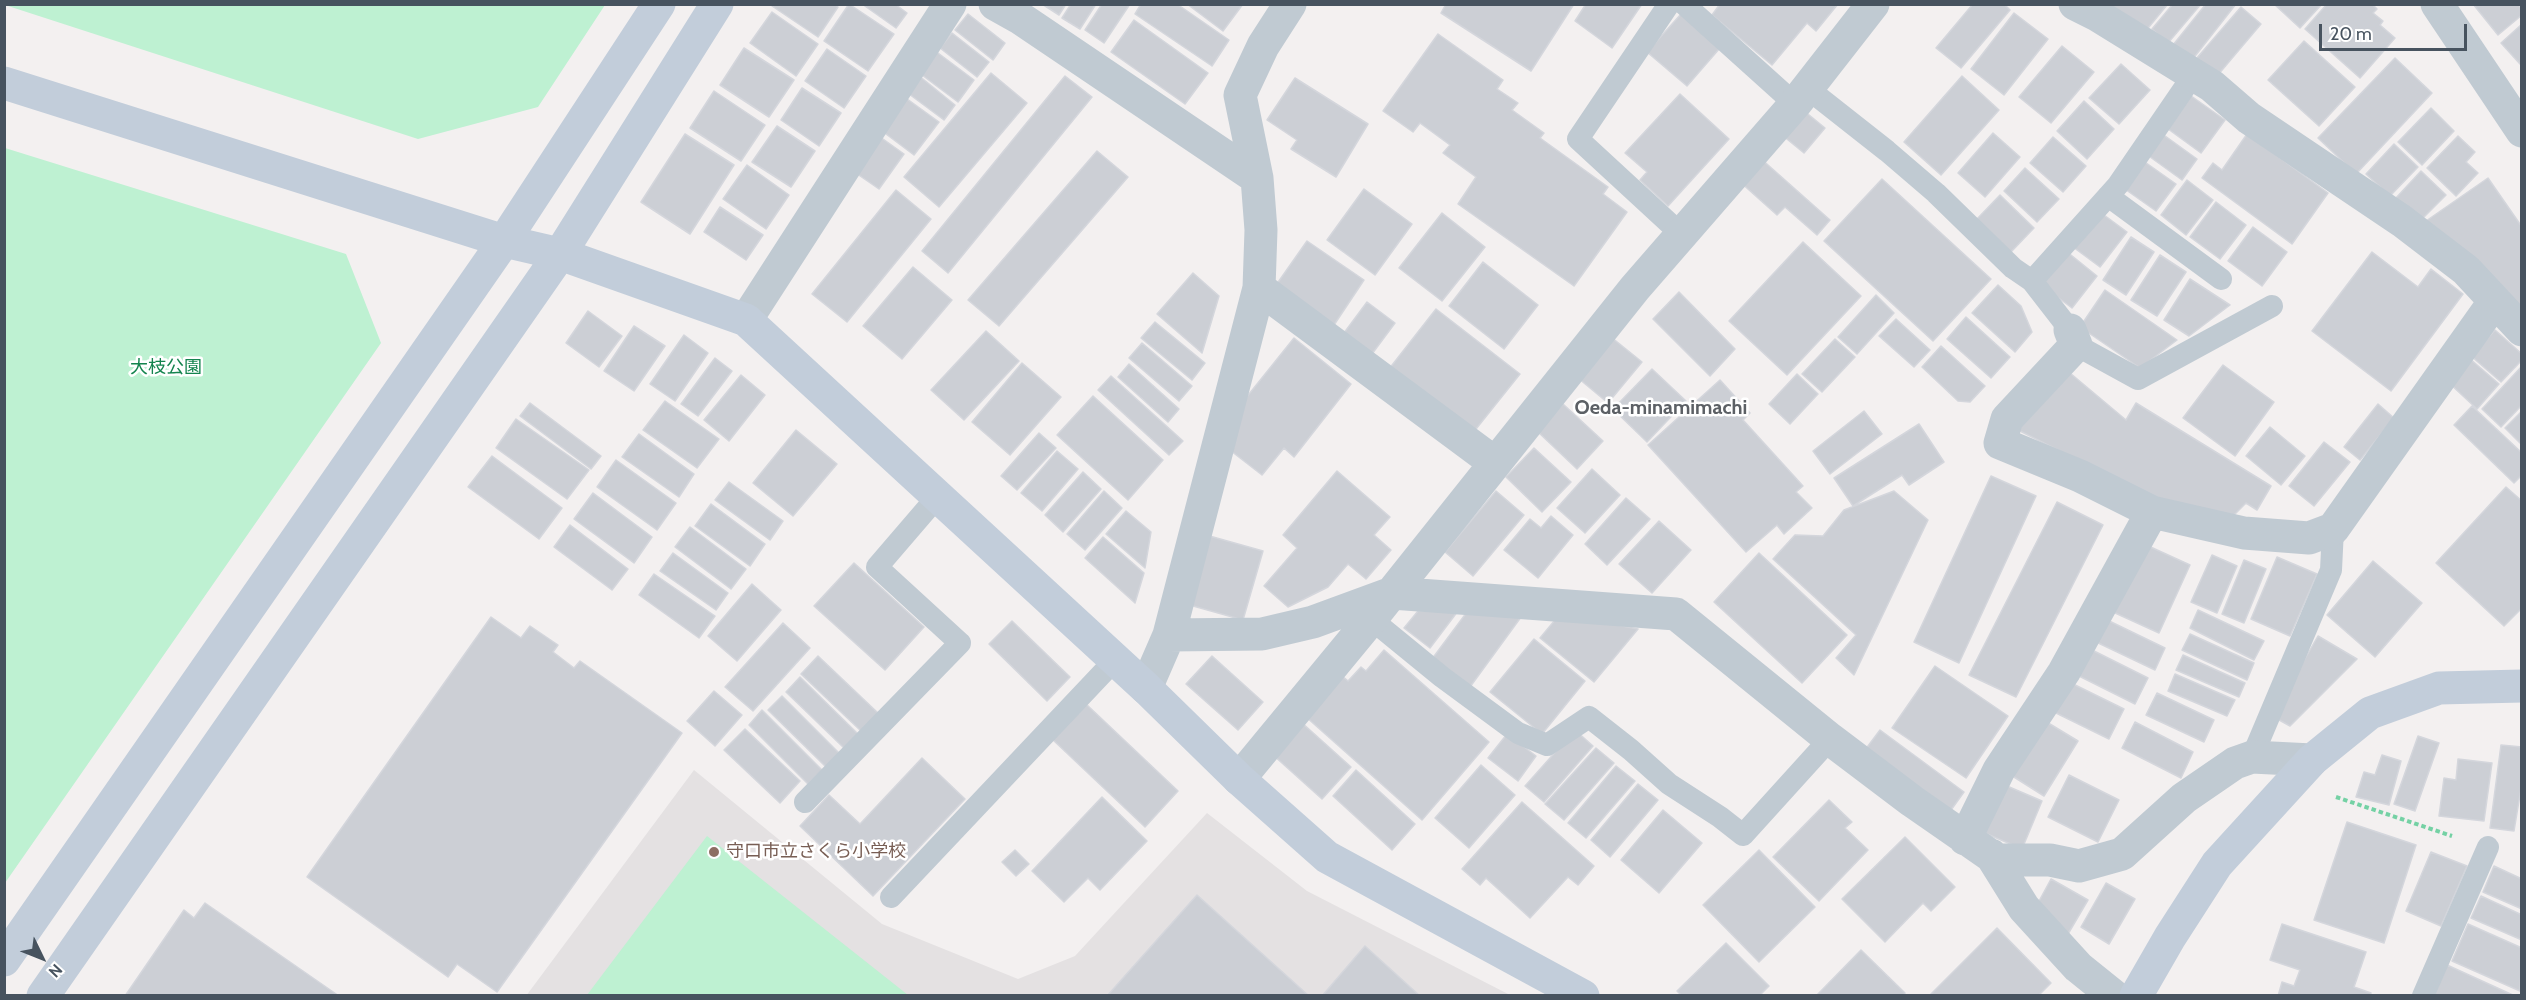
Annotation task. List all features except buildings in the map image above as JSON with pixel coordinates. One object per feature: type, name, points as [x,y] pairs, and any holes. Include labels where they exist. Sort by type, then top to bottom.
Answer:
[{"type":"street","points":[[4,960],[504,241],[659,4]]},
{"type":"street","points":[[43,996],[560,254],[717,4]]},
{"type":"street","points":[[746,320],[950,4]]},
{"type":"street","points":[[1146,688],[1169,635],[1259,288],[1261,230],[1257,178],[1240,95],[1263,46],[1290,4]]},
{"type":"street","points":[[1239,779],[1681,234],[1801,96],[1873,4]]},
{"type":"street","points":[[2437,4],[2522,131]]},
{"type":"street","points":[[2092,8],[2212,86],[2248,118],[2402,221],[2466,270],[2522,330]]},
{"type":"street","points":[[1015,9],[1257,178]]},
{"type":"street","points":[[4,83],[504,241],[560,254],[746,320],[1146,688],[1239,779],[1327,857],[1583,996]]},
{"type":"street","points":[[1259,288],[1495,463]]},
{"type":"street","points":[[2073,337],[2007,419],[2000,443],[2080,476],[2151,512],[2244,533],[2309,538],[2332,529],[2494,302]]},
{"type":"street","points":[[1978,847],[1999,770],[2064,672],[2151,512]]},
{"type":"street","points":[[1169,635],[1262,634],[1313,622],[1392,593],[1676,614],[1830,739],[1997,860],[2050,860],[2079,866],[2122,854],[2184,798],[2235,763],[2252,757],[2302,771]]},
{"type":"street","points":[[2136,996],[2170,937],[2217,864],[2302,771],[2370,713],[2439,688],[2522,686]]},
{"type":"street","points":[[1978,847],[2024,908],[2078,967],[2114,996]]},
{"type":"lane","points":[[1669,4],[1578,139],[1681,234]]},
{"type":"lane","points":[[1684,4],[1801,96],[1887,150],[1936,193],[2013,268],[2032,281],[2073,337],[2138,379],[2272,306]]},
{"type":"lane","points":[[2032,281],[2118,185],[2194,74]]},
{"type":"lane","points":[[2108,196],[2221,279]]},
{"type":"lane","points":[[806,802],[960,644],[877,567],[938,496]]},
{"type":"lane","points":[[2252,757],[2331,570],[2332,529]]},
{"type":"lane","points":[[1371,619],[1442,677],[1518,733],[1547,745],[1589,717],[1669,784],[1720,816],[1743,835],[1830,739]]},
{"type":"lane","points":[[891,897],[1115,660]]},
{"type":"lane","points":[[2423,996],[2488,847]]},
{"type":"path","points":[[2302,771],[2488,847]]},
{"type":"shaded area","name":"守口市立さくら小学校","points":[[694,770],[882,924],[1018,979],[1075,956],[1207,813],[1307,891],[1510,995],[526,996]]},
{"type":"green space","points":[[5,5],[605,5],[538,107],[418,139]]},
{"type":"green space","name":"大枝公園","points":[[5,148],[346,254],[381,343],[5,883]]},
{"type":"green space","points":[[707,836],[908,995],[587,995]]},
{"type":"place","name":"守口市立さくら小学校","points":[[714,852]]},
{"type":"district","name":"Oeda-minamimachi","points":[[1661,408]]}]
